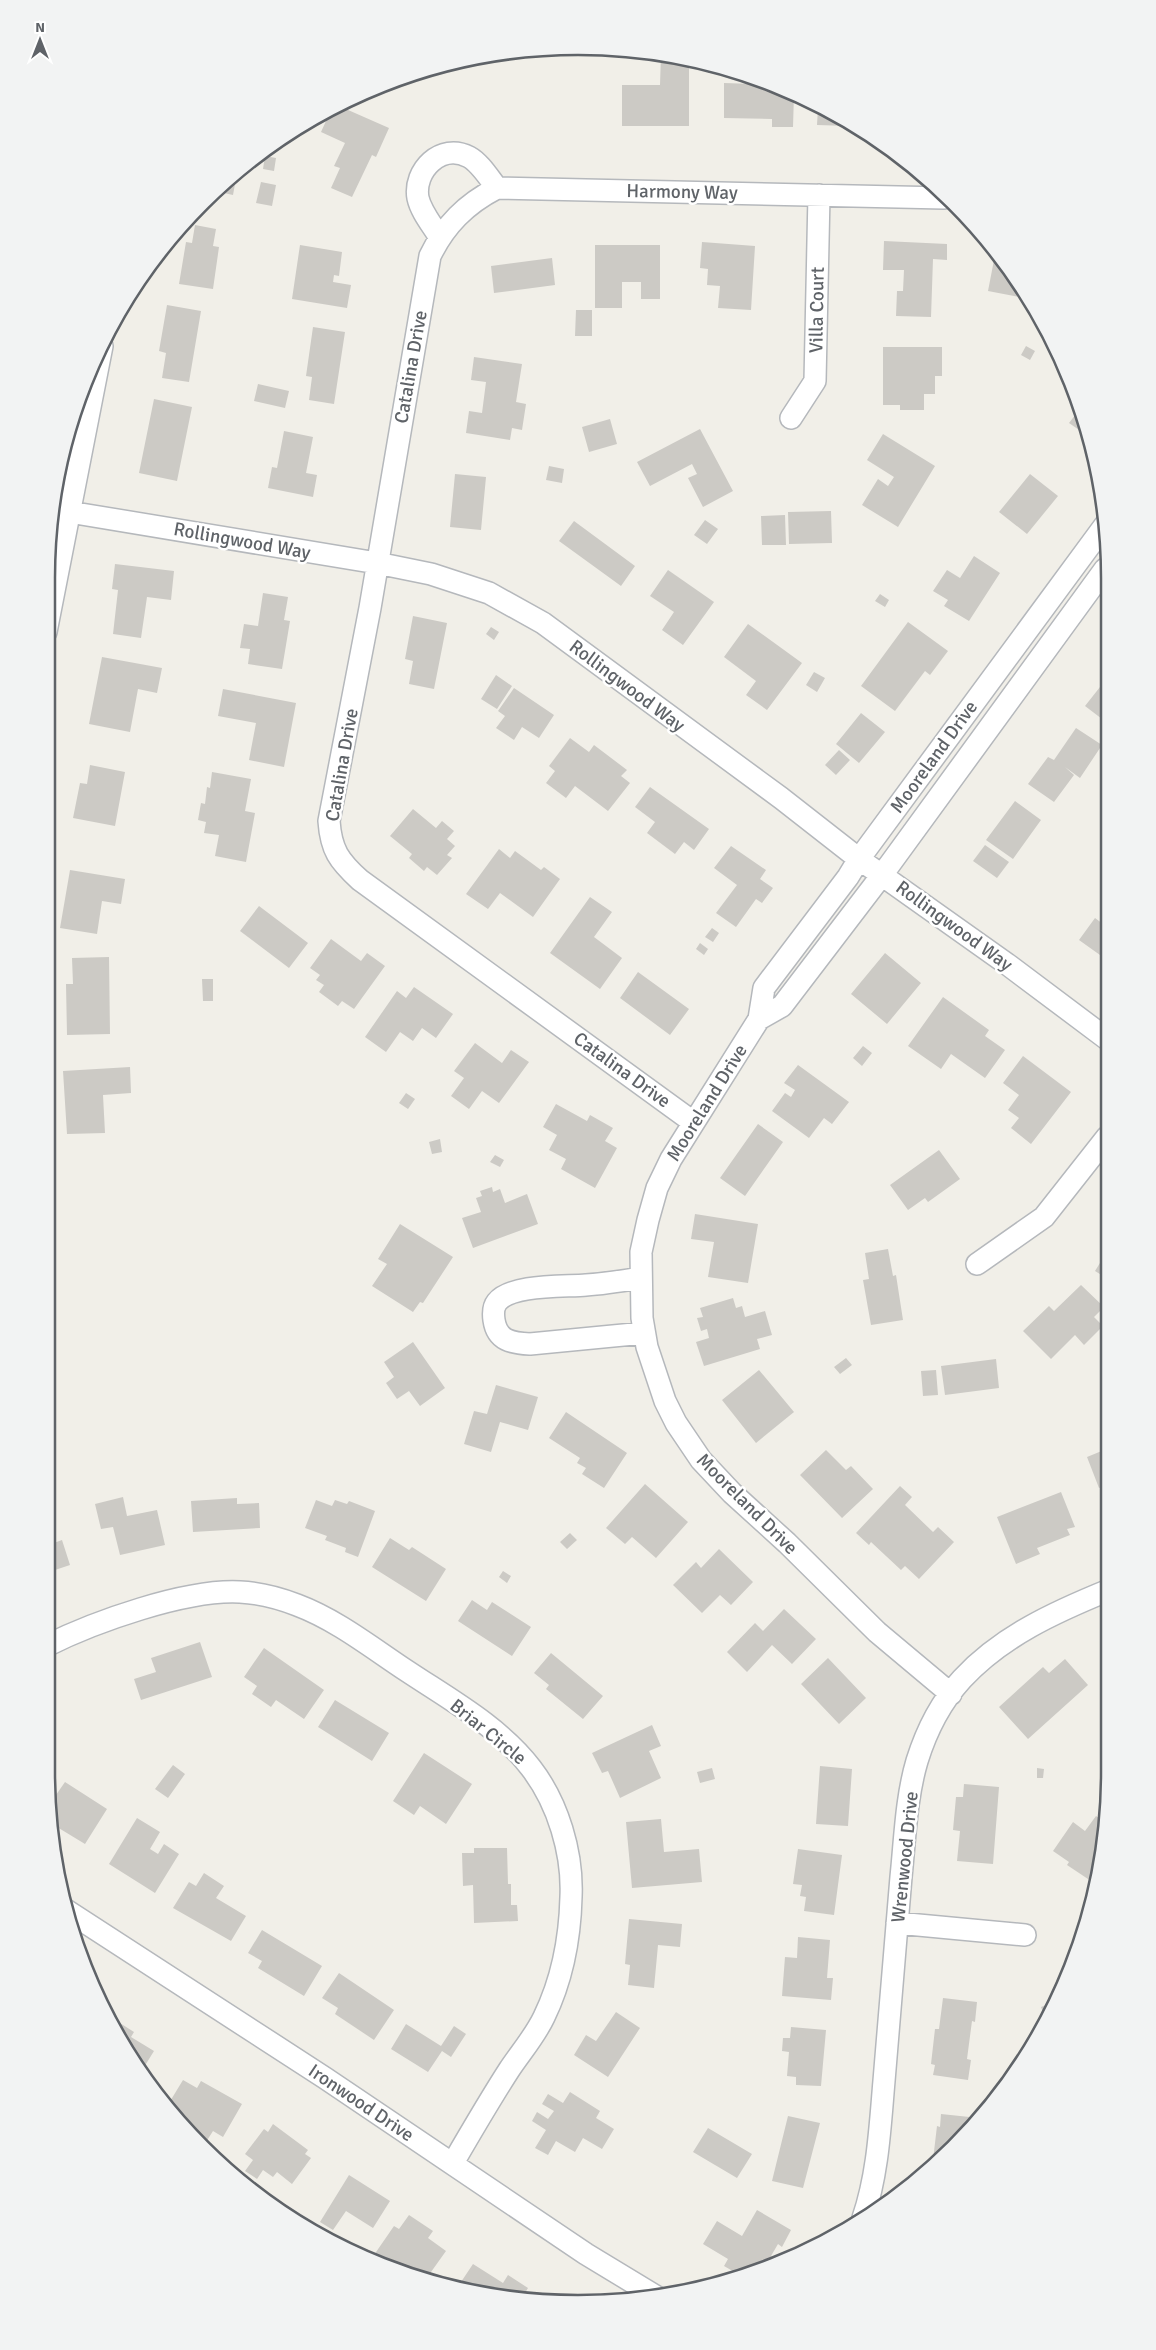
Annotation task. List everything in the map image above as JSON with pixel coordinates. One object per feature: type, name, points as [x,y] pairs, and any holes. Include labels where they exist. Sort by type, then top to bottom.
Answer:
[{"type":"street","points":[[440,238],[422,208],[418,193],[419,180],[430,162],[445,155],[467,156],[497,188]]},
{"type":"street","name":"Harmony Way","points":[[440,238],[462,210],[476,199],[497,188],[937,198]]},
{"type":"street","name":"Villa Court","points":[[791,418],[815,381],[820,196]]},
{"type":"street","name":"Catalina Drive","points":[[440,238],[429,264],[346,740],[329,821],[330,837],[336,853],[346,867],[377,892],[693,1122]]},
{"type":"street","points":[[55,585],[96,375]]},
{"type":"street","name":"Rollingwood Way","points":[[69,512],[377,563],[461,582],[489,593],[543,623],[781,798],[859,859],[1101,1035]]},
{"type":"street","name":"Mooreland Drive","points":[[951,1694],[877,1632],[787,1543],[732,1493],[701,1460],[676,1423],[665,1401],[644,1333],[640,1278],[641,1252],[657,1188],[671,1159],[693,1122],[759,1019],[764,988],[848,877],[859,859],[1099,532]]},
{"type":"street","name":"Mooreland Drive","points":[[759,1019],[782,1006],[882,875],[1101,575]]},
{"type":"street","points":[[978,1264],[1044,1217],[1101,1146]]},
{"type":"street","points":[[640,1278],[587,1285],[527,1289],[504,1296],[497,1302],[493,1310],[496,1330],[504,1339],[512,1343],[530,1344],[644,1333]]},
{"type":"street","name":"Briar Circle","points":[[55,1642],[119,1617],[181,1598],[210,1593],[240,1592],[269,1596],[297,1605],[353,1635],[489,1728],[530,1767],[546,1789],[557,1814],[564,1841],[571,1896],[567,1950],[556,1987],[544,2016],[528,2045],[490,2099],[453,2163]]},
{"type":"street","name":"Wrenwood Drive","points":[[865,2209],[873,2181],[880,2130],[906,1825],[917,1763],[927,1733],[951,1694],[983,1658],[1037,1622],[1101,1594]]},
{"type":"street","name":"Ironwood Drive","points":[[76,1916],[325,2078],[586,2254],[646,2291]]},
{"type":"street","points":[[897,1922],[1025,1935]]},
{"type":"building","points":[[661,62],[689,67],[689,126],[622,126],[622,85],[660,85]]},
{"type":"building","points":[[724,83],[748,84],[794,102],[793,127],[772,127],[772,119],[724,118]]},
{"type":"building","points":[[346,109],[389,128],[376,157],[372,155],[352,197],[331,188],[340,168],[334,166],[345,143],[321,132],[326,120]]},
{"type":"building","points":[[818,113],[841,126],[817,125]]},
{"type":"building","points":[[269,157],[276,158],[274,171],[263,169],[264,160]]},
{"type":"building","points":[[261,182],[276,185],[272,206],[256,203]]},
{"type":"building","points":[[235,183],[233,195],[224,193]]},
{"type":"building","points":[[195,225],[216,229],[213,246],[219,247],[213,289],[179,284],[186,242],[192,243]]},
{"type":"building","points":[[884,241],[947,244],[947,260],[933,259],[931,317],[896,316],[897,291],[903,291],[904,270],[883,270]]},
{"type":"building","points":[[702,242],[755,246],[751,310],[718,308],[720,286],[707,285],[708,269],[700,268]]},
{"type":"building","points":[[300,245],[342,252],[339,276],[334,275],[333,282],[351,285],[347,308],[292,299]]},
{"type":"building","points":[[595,245],[660,245],[660,299],[641,299],[641,282],[622,282],[622,308],[595,308]]},
{"type":"building","points":[[552,258],[555,285],[494,293],[491,266]]},
{"type":"building","points":[[994,261],[1019,297],[988,291]]},
{"type":"building","points":[[167,305],[201,311],[189,382],[162,378],[166,353],[159,351]]},
{"type":"building","points":[[576,310],[592,310],[592,336],[575,336]]},
{"type":"building","points":[[313,327],[345,332],[334,404],[309,400],[312,377],[306,376]]},
{"type":"building","points":[[1026,346],[1035,351],[1030,360],[1021,355]]},
{"type":"building","points":[[883,347],[942,347],[942,376],[935,376],[935,394],[924,394],[924,410],[900,410],[900,405],[883,405]]},
{"type":"building","points":[[474,357],[522,364],[516,402],[526,404],[522,430],[512,428],[510,440],[466,433],[469,411],[482,413],[486,382],[471,380]]},
{"type":"building","points":[[258,384],[289,391],[285,408],[254,401]]},
{"type":"building","points":[[154,399],[192,407],[177,481],[139,473]]},
{"type":"building","points":[[1075,416],[1079,430],[1069,423]]},
{"type":"building","points":[[610,419],[617,444],[589,452],[582,427]]},
{"type":"building","points":[[700,429],[733,491],[703,507],[688,478],[697,474],[692,464],[650,486],[637,462]]},
{"type":"building","points":[[284,431],[313,437],[306,473],[317,475],[313,497],[268,488],[272,467],[277,468]]},
{"type":"building","points":[[883,434],[935,466],[898,527],[862,505],[878,479],[888,486],[894,477],[867,460]]},
{"type":"building","points":[[549,466],[564,469],[562,483],[546,480]]},
{"type":"building","points":[[455,474],[486,477],[481,530],[450,527]]},
{"type":"building","points":[[1030,474],[1058,496],[1027,534],[999,512]]},
{"type":"building","points":[[831,511],[832,543],[789,544],[788,512]]},
{"type":"building","points":[[785,515],[786,545],[762,545],[761,516]]},
{"type":"building","points":[[705,520],[718,529],[707,544],[694,535]]},
{"type":"building","points":[[574,521],[635,566],[621,586],[559,541]]},
{"type":"building","points":[[974,556],[1000,573],[969,621],[944,606],[948,600],[933,591],[947,570],[960,578]]},
{"type":"building","points":[[115,564],[174,571],[171,600],[147,597],[141,638],[113,634],[118,590],[112,589]]},
{"type":"building","points":[[668,570],[714,602],[683,645],[662,630],[674,612],[650,596]]},
{"type":"building","points":[[263,593],[288,597],[284,620],[290,621],[282,669],[248,664],[250,649],[240,648],[244,624],[258,626]]},
{"type":"building","points":[[880,594],[889,600],[885,607],[875,601]]},
{"type":"building","points":[[413,616],[447,623],[434,689],[409,684],[413,661],[405,659]]},
{"type":"building","points":[[908,622],[948,651],[930,675],[925,671],[895,711],[861,686]]},
{"type":"building","points":[[748,624],[802,663],[767,710],[746,695],[756,681],[724,657]]},
{"type":"building","points":[[491,627],[499,632],[494,640],[486,634]]},
{"type":"building","points":[[102,657],[162,668],[157,693],[138,689],[130,732],[89,724]]},
{"type":"building","points":[[814,672],[825,678],[817,692],[806,685]]},
{"type":"building","points":[[496,675],[512,686],[497,709],[481,699]]},
{"type":"building","points":[[1100,687],[1101,688],[1101,718],[1085,706]]},
{"type":"building","points":[[514,688],[554,715],[539,738],[522,727],[514,740],[496,728],[505,716],[498,711]]},
{"type":"building","points":[[223,689],[296,703],[284,767],[249,760],[256,723],[218,716]]},
{"type":"building","points":[[861,713],[885,732],[859,763],[836,744]]},
{"type":"building","points":[[1076,728],[1101,744],[1080,778],[1065,767],[1074,775],[1054,802],[1028,784],[1048,757],[1054,760]]},
{"type":"building","points":[[570,738],[589,752],[594,745],[627,770],[621,776],[630,783],[608,811],[575,786],[566,798],[546,783],[555,771],[549,766]]},
{"type":"building","points":[[839,750],[850,760],[836,775],[825,765]]},
{"type":"building","points":[[90,765],[125,772],[115,826],[73,818],[80,783],[87,784]]},
{"type":"building","points":[[212,772],[251,779],[245,811],[255,813],[246,862],[215,856],[219,835],[204,833],[206,822],[198,820],[201,803],[205,804],[207,787],[210,788]]},
{"type":"building","points":[[650,787],[709,829],[694,850],[684,842],[675,854],[647,833],[655,822],[635,807]]},
{"type":"building","points":[[1015,801],[1041,820],[1013,859],[986,840]]},
{"type":"building","points":[[413,809],[436,828],[442,821],[454,831],[447,839],[455,846],[447,855],[452,858],[437,875],[427,867],[424,871],[409,858],[412,854],[390,836]]},
{"type":"building","points":[[985,845],[1009,862],[997,878],[973,861]]},
{"type":"building","points":[[731,846],[766,870],[760,879],[773,888],[762,903],[756,899],[736,927],[716,913],[737,885],[714,868]]},
{"type":"building","points":[[499,849],[510,858],[515,851],[541,870],[544,867],[560,879],[533,917],[500,893],[488,909],[466,894]]},
{"type":"building","points":[[70,870],[125,879],[121,904],[102,901],[97,934],[60,928]]},
{"type":"building","points":[[590,897],[612,912],[594,937],[622,958],[600,989],[550,953]]},
{"type":"building","points":[[259,906],[308,943],[289,968],[240,931]]},
{"type":"building","points":[[1095,918],[1101,922],[1101,956],[1079,940]]},
{"type":"building","points":[[712,928],[719,933],[713,942],[705,937]]},
{"type":"building","points":[[331,939],[361,961],[367,953],[385,966],[354,1009],[342,1001],[338,1006],[319,992],[324,985],[316,980],[320,975],[310,968]]},
{"type":"building","points":[[700,943],[708,949],[704,955],[696,949]]},
{"type":"building","points":[[885,953],[921,983],[887,1024],[851,994]]},
{"type":"building","points":[[109,957],[110,1034],[67,1035],[66,984],[73,984],[72,958]]},
{"type":"building","points":[[638,972],[689,1009],[670,1035],[620,998]]},
{"type":"building","points":[[202,979],[213,979],[213,1001],[203,1001]]},
{"type":"building","points":[[414,987],[453,1014],[436,1038],[422,1028],[413,1041],[400,1032],[386,1052],[365,1037],[397,991],[406,998]]},
{"type":"building","points":[[943,997],[989,1030],[985,1036],[1005,1050],[985,1078],[951,1054],[941,1069],[908,1046]]},
{"type":"building","points":[[475,1043],[502,1063],[511,1050],[529,1062],[499,1103],[482,1091],[469,1109],[451,1096],[464,1078],[454,1071]]},
{"type":"building","points":[[863,1046],[872,1053],[862,1066],[853,1058]]},
{"type":"building","points":[[1023,1056],[1071,1092],[1031,1144],[1011,1128],[1019,1118],[1008,1110],[1019,1095],[1003,1083]]},
{"type":"building","points":[[798,1065],[849,1102],[832,1124],[824,1118],[809,1138],[772,1111],[785,1093],[791,1097],[795,1090],[784,1083]]},
{"type":"building","points":[[130,1067],[131,1093],[103,1095],[105,1133],[67,1134],[63,1071]]},
{"type":"building","points":[[406,1093],[415,1099],[408,1109],[399,1103]]},
{"type":"building","points":[[556,1104],[587,1121],[590,1115],[613,1128],[605,1141],[617,1148],[595,1188],[561,1169],[566,1159],[549,1150],[557,1135],[543,1127]]},
{"type":"building","points":[[758,1124],[783,1142],[745,1196],[720,1178]]},
{"type":"building","points":[[440,1139],[442,1152],[432,1154],[429,1142]]},
{"type":"building","points":[[939,1150],[960,1179],[928,1202],[925,1198],[908,1210],[890,1185]]},
{"type":"building","points":[[495,1155],[504,1160],[500,1167],[490,1162]]},
{"type":"building","points":[[492,1187],[493,1192],[500,1189],[505,1203],[527,1194],[538,1224],[473,1248],[462,1218],[481,1212],[476,1198],[482,1196],[480,1191]]},
{"type":"building","points":[[695,1214],[758,1224],[748,1283],[708,1277],[714,1242],[691,1239]]},
{"type":"building","points":[[400,1224],[453,1257],[423,1303],[420,1302],[413,1312],[372,1286],[387,1264],[378,1259]]},
{"type":"building","points":[[888,1249],[893,1276],[896,1275],[903,1320],[871,1325],[863,1280],[869,1279],[865,1253]]},
{"type":"building","points":[[1101,1261],[1101,1275],[1095,1271]]},
{"type":"building","points":[[1081,1285],[1101,1304],[1101,1310],[1094,1317],[1101,1324],[1101,1328],[1084,1345],[1075,1335],[1051,1359],[1023,1331],[1049,1306],[1054,1311]]},
{"type":"building","points":[[733,1298],[736,1308],[742,1306],[745,1317],[765,1311],[772,1335],[757,1339],[760,1349],[704,1366],[696,1342],[709,1338],[707,1329],[701,1331],[697,1318],[703,1317],[700,1308]]},
{"type":"building","points":[[413,1342],[445,1388],[420,1406],[409,1391],[397,1399],[386,1383],[394,1377],[384,1362]]},
{"type":"building","points":[[846,1358],[852,1365],[840,1374],[834,1367]]},
{"type":"building","points":[[996,1359],[999,1388],[945,1395],[941,1366]]},
{"type":"building","points":[[759,1370],[794,1412],[756,1443],[722,1400]]},
{"type":"building","points":[[936,1370],[938,1395],[923,1396],[921,1371]]},
{"type":"building","points":[[496,1385],[538,1397],[528,1430],[500,1422],[491,1452],[464,1444],[474,1411],[487,1414]]},
{"type":"building","points":[[566,1412],[627,1453],[604,1488],[582,1474],[586,1468],[577,1463],[580,1458],[549,1438]]},
{"type":"building","points":[[826,1450],[846,1470],[851,1466],[873,1489],[842,1518],[800,1475]]},
{"type":"building","points":[[1101,1451],[1101,1487],[1099,1488],[1087,1457]]},
{"type":"building","points":[[645,1484],[688,1522],[656,1558],[632,1537],[625,1544],[606,1528]]},
{"type":"building","points":[[900,1486],[912,1497],[905,1505],[933,1532],[938,1527],[954,1542],[919,1579],[905,1566],[901,1570],[871,1542],[869,1545],[856,1533]]},
{"type":"building","points":[[1061,1492],[1075,1527],[1067,1529],[1070,1535],[1037,1548],[1040,1554],[1016,1564],[997,1517]]},
{"type":"building","points":[[123,1497],[127,1516],[157,1510],[165,1545],[120,1555],[113,1527],[101,1529],[95,1504]]},
{"type":"building","points":[[237,1498],[237,1504],[259,1503],[260,1528],[193,1532],[191,1501]]},
{"type":"building","points":[[316,1500],[332,1506],[335,1500],[347,1504],[349,1501],[375,1511],[358,1557],[345,1552],[346,1548],[325,1540],[327,1536],[305,1528]]},
{"type":"building","points":[[570,1533],[577,1540],[567,1549],[560,1542]]},
{"type":"building","points":[[390,1538],[409,1550],[412,1547],[446,1569],[426,1601],[372,1567]]},
{"type":"building","points":[[62,1540],[70,1565],[55,1570],[55,1543]]},
{"type":"building","points":[[719,1549],[753,1582],[731,1605],[720,1595],[702,1613],[673,1585],[696,1562],[701,1568]]},
{"type":"building","points":[[503,1571],[511,1576],[507,1583],[499,1577]]},
{"type":"building","points":[[472,1600],[487,1610],[492,1602],[531,1627],[512,1656],[458,1621]]},
{"type":"building","points":[[784,1609],[816,1639],[792,1664],[772,1645],[747,1672],[727,1652],[755,1623],[763,1631]]},
{"type":"building","points":[[200,1642],[212,1677],[141,1700],[134,1679],[156,1672],[151,1658]]},
{"type":"building","points":[[264,1648],[324,1690],[304,1719],[276,1700],[271,1707],[252,1694],[257,1686],[244,1677]]},
{"type":"building","points":[[551,1653],[603,1696],[583,1719],[546,1689],[549,1685],[534,1673]]},
{"type":"building","points":[[828,1658],[866,1698],[839,1724],[801,1684]]},
{"type":"building","points":[[1065,1659],[1088,1685],[1028,1739],[999,1707],[1043,1667],[1049,1673]]},
{"type":"building","points":[[335,1700],[389,1733],[372,1761],[318,1727]]},
{"type":"building","points":[[652,1725],[661,1746],[649,1751],[661,1778],[620,1798],[608,1771],[602,1773],[592,1753]]},
{"type":"building","points":[[424,1753],[472,1784],[446,1824],[420,1806],[414,1815],[393,1801]]},
{"type":"building","points":[[173,1765],[185,1774],[168,1798],[155,1789]]},
{"type":"building","points":[[820,1766],[852,1769],[848,1826],[816,1824]]},
{"type":"building","points":[[712,1768],[715,1779],[700,1783],[697,1772]]},
{"type":"building","points":[[1037,1768],[1044,1769],[1043,1778],[1037,1778]]},
{"type":"building","points":[[65,1782],[107,1809],[85,1844],[58,1828],[56,1795]]},
{"type":"building","points":[[964,1784],[999,1787],[993,1864],[957,1861],[960,1831],[953,1830],[956,1797],[963,1797]]},
{"type":"building","points":[[1096,1816],[1099,1818],[1090,1880],[1067,1865],[1069,1862],[1053,1851],[1073,1822],[1085,1831]]},
{"type":"building","points":[[137,1818],[160,1832],[150,1849],[158,1854],[164,1844],[179,1854],[155,1893],[109,1864]]},
{"type":"building","points":[[661,1819],[664,1852],[699,1849],[702,1882],[632,1888],[626,1822]]},
{"type":"building","points":[[474,1848],[507,1848],[508,1884],[511,1884],[511,1905],[517,1905],[518,1921],[474,1923],[473,1885],[463,1886],[462,1853],[474,1853]]},
{"type":"building","points":[[798,1849],[842,1855],[834,1915],[804,1911],[806,1897],[800,1896],[802,1885],[793,1884]]},
{"type":"building","points":[[204,1873],[224,1886],[216,1898],[246,1916],[231,1941],[173,1908],[189,1882],[196,1886]]},
{"type":"building","points":[[629,1919],[682,1924],[680,1947],[658,1945],[654,1988],[628,1985],[630,1965],[625,1964]]},
{"type":"building","points":[[262,1930],[322,1966],[304,1996],[258,1968],[262,1961],[248,1953]]},
{"type":"building","points":[[798,1937],[830,1940],[827,1978],[833,1978],[831,2000],[782,1996],[785,1957],[797,1958]]},
{"type":"building","points":[[339,1973],[394,2010],[374,2040],[335,2014],[338,2008],[322,1998]]},
{"type":"building","points":[[943,1998],[977,2002],[975,2022],[972,2021],[967,2059],[971,2060],[968,2080],[933,2075],[935,2065],[931,2064],[935,2029],[939,2029]]},
{"type":"building","points":[[616,2012],[640,2028],[608,2077],[574,2055],[586,2035],[596,2041]]},
{"type":"building","points":[[119,2022],[134,2032],[131,2037],[154,2051],[145,2066]]},
{"type":"building","points":[[406,2024],[441,2046],[454,2026],[466,2034],[451,2057],[442,2051],[428,2072],[391,2049]]},
{"type":"building","points":[[791,2027],[826,2030],[821,2086],[796,2085],[796,2077],[787,2076],[789,2052],[782,2051],[783,2038],[790,2038]]},
{"type":"building","points":[[183,2080],[197,2088],[201,2081],[242,2104],[223,2137],[213,2131],[207,2141],[171,2100]]},
{"type":"building","points":[[570,2092],[600,2111],[596,2118],[614,2129],[602,2149],[583,2138],[575,2152],[556,2141],[548,2155],[535,2148],[546,2130],[532,2121],[537,2112],[548,2119],[554,2111],[542,2104],[548,2094],[563,2103]]},
{"type":"building","points":[[941,2114],[971,2117],[934,2155],[937,2126],[940,2127]]},
{"type":"building","points":[[788,2116],[820,2123],[803,2188],[772,2181]]},
{"type":"building","points":[[273,2124],[308,2150],[305,2154],[311,2158],[292,2184],[277,2172],[273,2177],[263,2170],[257,2179],[245,2171],[253,2160],[245,2154],[264,2129],[268,2132]]},
{"type":"building","points":[[708,2128],[752,2154],[737,2178],[693,2152]]},
{"type":"building","points":[[349,2175],[390,2201],[373,2228],[346,2211],[333,2230],[320,2222]]},
{"type":"building","points":[[757,2210],[791,2230],[782,2247],[778,2244],[771,2256],[772,2257],[733,2271],[724,2266],[728,2259],[703,2244],[717,2221],[742,2236]]},
{"type":"building","points":[[409,2215],[433,2231],[428,2238],[446,2251],[430,2273],[375,2254],[394,2226],[399,2229]]},
{"type":"building","points":[[473,2264],[503,2283],[508,2275],[528,2288],[525,2292],[510,2291],[461,2281]]}]
